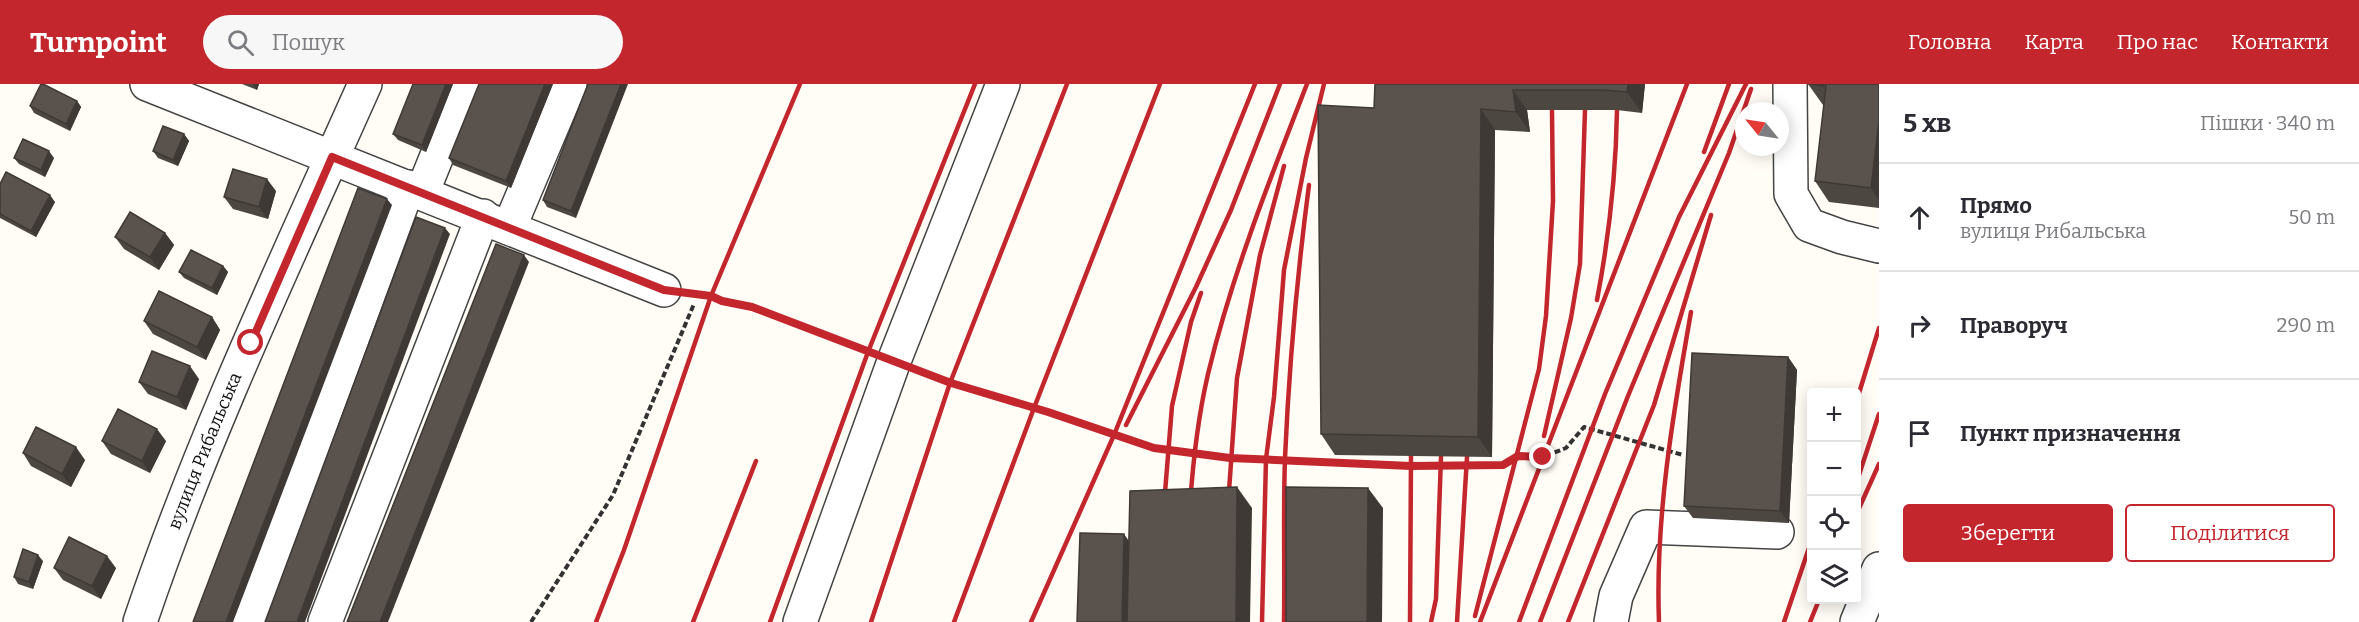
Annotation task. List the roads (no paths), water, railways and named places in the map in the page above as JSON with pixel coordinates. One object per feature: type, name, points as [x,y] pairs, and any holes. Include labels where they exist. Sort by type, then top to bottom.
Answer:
[{"type":"lane","points":[[147,84],[664,290]]},
{"type":"lane","name":"вулиця Рибальська","points":[[140,622],[170,535],[365,84]]},
{"type":"lane","points":[[248,622],[415,190],[466,84]]},
{"type":"lane","points":[[325,622],[496,222],[570,84]]},
{"type":"lane","points":[[800,622],[894,361],[1003,84]]},
{"type":"lane","points":[[1790,84],[1791,194],[1809,225],[1842,237],[1879,246]]},
{"type":"lane","points":[[1611,622],[1616,596],[1646,527],[1777,532]]},
{"type":"lane","points":[[1857,622],[1879,569]]},
{"type":"railway","points":[[596,622],[624,550],[711,296],[800,84]]},
{"type":"railway","points":[[770,622],[868,352],[975,84]]},
{"type":"railway","points":[[871,622],[950,383],[1067,84]]},
{"type":"railway","points":[[954,622],[1034,408],[1160,84]]},
{"type":"railway","points":[[1031,622],[1114,435],[1255,84]]},
{"type":"railway","points":[[1126,425],[1196,287],[1231,210],[1280,84]]},
{"type":"railway","points":[[1190,505],[1194,456],[1208,374],[1228,300],[1279,155],[1307,84]]},
{"type":"railway","points":[[1262,622],[1266,459],[1274,397],[1284,270],[1306,158],[1324,84]]},
{"type":"railway","points":[[1480,622],[1687,84]]},
{"type":"railway","points":[[1704,152],[1729,84]]},
{"type":"railway","points":[[1519,622],[1605,394],[1679,217],[1746,84]]},
{"type":"railway","points":[[1540,622],[1628,396],[1729,153],[1751,89]]},
{"type":"railway","points":[[1544,436],[1571,318],[1580,264],[1585,110]]},
{"type":"railway","points":[[1597,300],[1611,205],[1617,110]]},
{"type":"railway","points":[[1475,616],[1539,369],[1546,316],[1553,201],[1552,111]]},
{"type":"railway","points":[[1228,505],[1237,378],[1260,255],[1284,166]]},
{"type":"railway","points":[[1284,622],[1285,458],[1294,322],[1309,185]]},
{"type":"railway","points":[[1568,622],[1654,405],[1711,215]]},
{"type":"railway","points":[[1164,505],[1172,406],[1191,322],[1201,293]]},
{"type":"railway","points":[[1659,622],[1658,583],[1667,466],[1691,312]]},
{"type":"railway","points":[[1861,388],[1879,328]]},
{"type":"railway","points":[[1861,469],[1879,414]]},
{"type":"railway","points":[[1410,622],[1411,456]]},
{"type":"railway","points":[[1431,622],[1436,599],[1441,457]]},
{"type":"railway","points":[[1457,622],[1467,457]]},
{"type":"railway","points":[[693,622],[756,461]]},
{"type":"railway","points":[[1861,504],[1879,464]]},
{"type":"railway","points":[[1784,622],[1808,550]]},
{"type":"railway","points":[[1810,622],[1817,604]]}]
